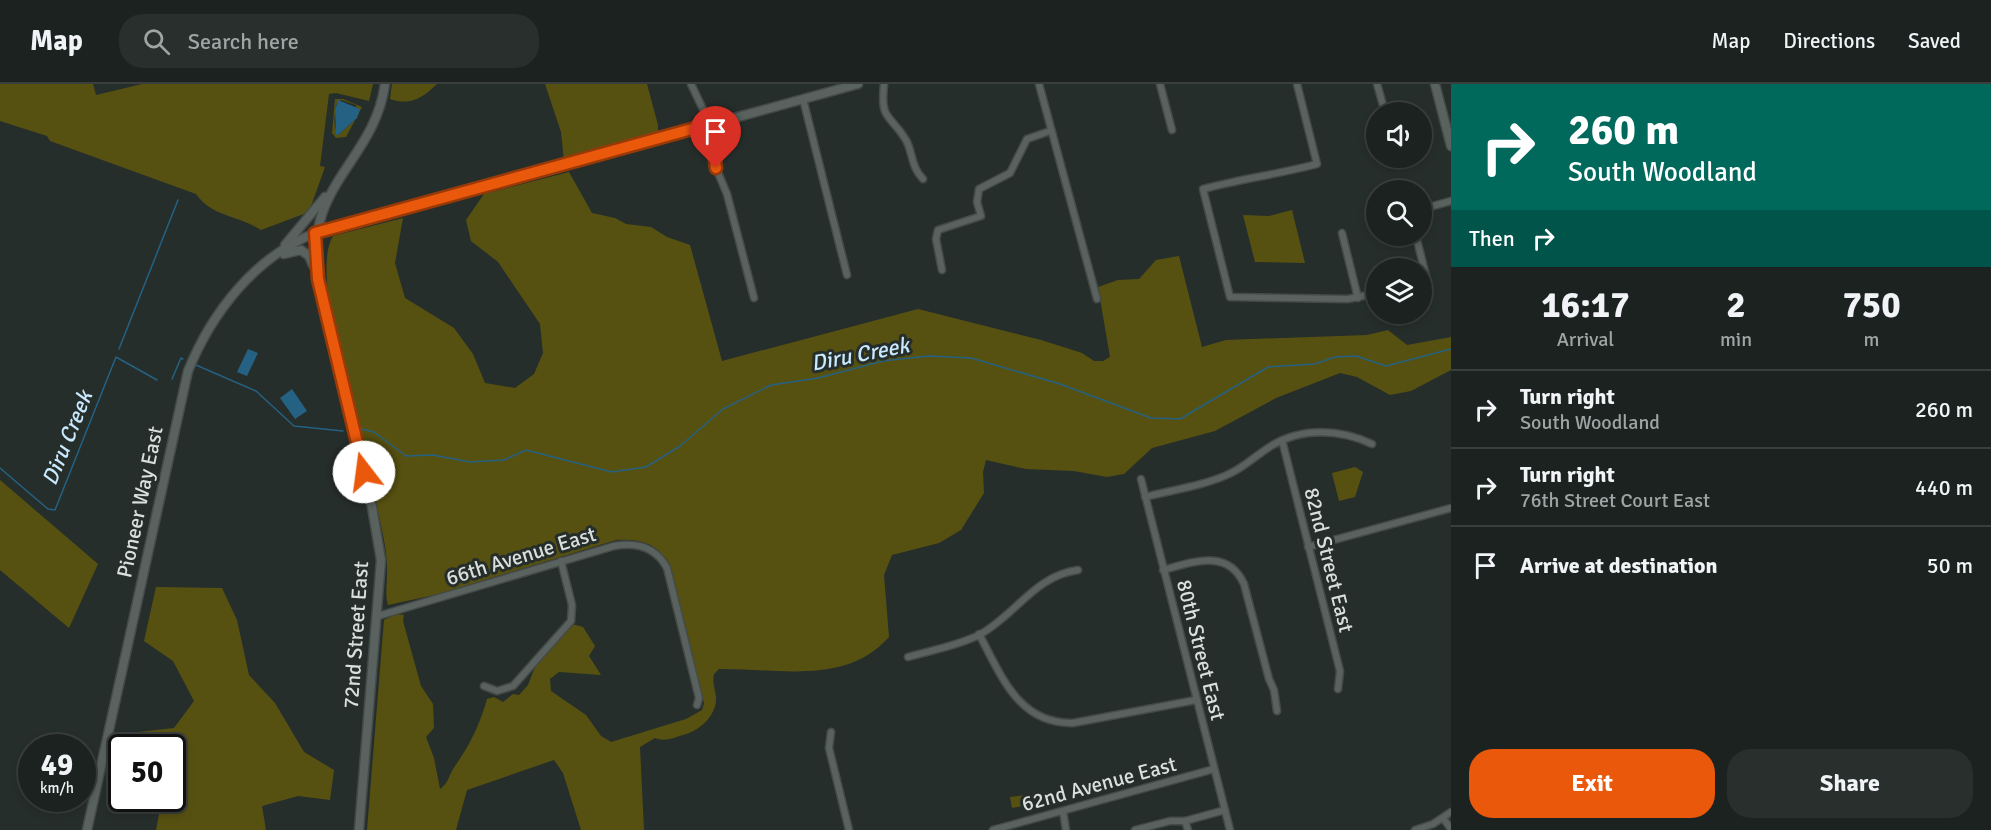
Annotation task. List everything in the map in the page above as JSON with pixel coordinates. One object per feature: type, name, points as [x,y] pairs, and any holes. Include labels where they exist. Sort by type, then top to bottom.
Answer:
[{"type":"main road","points":[[280,251],[333,188],[372,127],[382,102],[385,84]]},
{"type":"main road","name":"Pioneer Way East","points":[[87,830],[188,371],[221,309],[267,261],[280,251],[315,233],[858,84]]},
{"type":"main road","points":[[1435,84],[1451,146]]},
{"type":"main road","points":[[315,233],[333,188]]},
{"type":"main road","name":"72nd Street East","points":[[315,233],[318,279],[378,533],[381,560],[359,830]]},
{"type":"main road","points":[[267,261],[291,251],[302,250],[309,256],[318,279]]},
{"type":"street","points":[[691,84],[710,124],[716,168],[727,194],[754,298]]},
{"type":"street","points":[[884,84],[885,113],[905,139],[915,169],[923,179]]},
{"type":"street","points":[[1039,84],[1097,299]]},
{"type":"street","points":[[1160,84],[1172,130]]},
{"type":"street","points":[[1297,84],[1317,164],[1272,176],[1238,179],[1203,189],[1230,297],[1358,298],[1366,296]]},
{"type":"street","points":[[1377,84],[1382,102]]},
{"type":"street","points":[[803,99],[847,275]]},
{"type":"street","points":[[942,270],[936,239],[938,230],[981,216],[977,202],[979,189],[1010,173],[1027,139],[1050,131]]},
{"type":"street","points":[[1432,206],[1451,201]]},
{"type":"street","points":[[1342,233],[1358,298]]},
{"type":"street","points":[[1145,497],[1218,478],[1241,468],[1281,440],[1305,433],[1329,432],[1352,436],[1372,444]]},
{"type":"street","name":"82nd Street East","points":[[1281,440],[1340,671],[1338,689]]},
{"type":"street","name":"80th Street East","points":[[1141,479],[1230,830]]},
{"type":"street","points":[[1308,547],[1451,508]]},
{"type":"street","name":"66th Avenue East","points":[[378,616],[561,561],[614,546],[632,544],[653,551],[667,568],[699,698],[697,705]]},
{"type":"street","points":[[1163,570],[1211,559],[1231,566],[1244,584],[1269,679],[1274,690],[1277,711]]},
{"type":"street","points":[[484,686],[497,691],[513,686],[571,621],[573,612],[561,561]]},
{"type":"street","points":[[908,657],[950,646],[979,634],[998,622],[1042,582],[1065,572],[1078,570]]},
{"type":"street","points":[[979,634],[1008,687],[1029,712],[1054,722],[1072,723],[1196,700]]},
{"type":"street","points":[[831,732],[829,748],[849,830]]},
{"type":"street","name":"62nd Avenue East","points":[[993,830],[1214,769]]},
{"type":"street","points":[[1135,830],[1170,821],[1185,821],[1225,810]]},
{"type":"street","points":[[1063,811],[1066,830]]},
{"type":"street","points":[[1415,830],[1433,824],[1451,812]]},
{"type":"street","points":[[1443,818],[1451,829]]},
{"type":"street","points":[[1185,821],[1188,830]]},
{"type":"shaded area","points":[[0,84],[93,84],[96,95],[142,84],[373,84],[369,101],[336,93],[329,94],[320,166],[325,167],[309,212],[261,230],[218,212],[202,202],[196,194],[50,141],[47,136],[0,121]]},
{"type":"shaded area","points":[[392,84],[437,84],[421,97],[404,102],[390,99]]},
{"type":"shaded area","points":[[545,84],[647,84],[658,125],[658,134],[564,161],[561,132]]},
{"type":"shaded area","points":[[335,99],[343,99],[362,107],[357,117],[356,105],[341,100],[337,103],[335,127],[338,135],[355,119],[346,137],[336,138],[332,133]]},
{"type":"shaded area","points":[[569,172],[592,213],[615,218],[626,224],[651,227],[667,237],[690,245],[722,361],[918,309],[1041,340],[1082,353],[1094,361],[1103,361],[1110,357],[1098,287],[1118,280],[1139,279],[1156,260],[1179,256],[1202,347],[1226,340],[1367,335],[1388,330],[1407,345],[1451,337],[1451,370],[1411,391],[1390,395],[1357,377],[1340,373],[1276,398],[1215,431],[1152,448],[1124,474],[1107,477],[1074,471],[1026,469],[986,460],[983,472],[984,493],[961,530],[939,543],[892,555],[884,575],[889,637],[872,652],[852,663],[810,671],[719,669],[713,677],[716,704],[706,722],[689,733],[669,739],[655,738],[640,747],[644,830],[581,830],[563,773],[554,760],[467,790],[456,830],[367,830],[384,620],[396,614],[404,615],[403,621],[421,686],[433,704],[434,728],[426,737],[434,758],[440,789],[470,742],[487,699],[494,697],[503,702],[513,694],[519,695],[528,685],[535,667],[572,624],[583,627],[595,646],[589,656],[601,675],[559,672],[550,679],[551,691],[586,715],[601,736],[611,742],[686,719],[702,710],[704,703],[670,565],[660,552],[648,544],[633,540],[616,540],[439,594],[388,605],[387,558],[383,534],[333,327],[327,257],[333,236],[403,218],[395,263],[405,298],[454,328],[473,354],[485,383],[515,388],[534,374],[543,353],[540,324],[498,262],[471,241],[466,220],[484,194]]},
{"type":"shaded area","points":[[1292,210],[1305,263],[1255,262],[1243,215],[1269,216]]},
{"type":"shaded area","points":[[1355,467],[1363,472],[1355,497],[1339,501],[1332,473]]},
{"type":"shaded area","points":[[0,480],[98,564],[69,628],[0,570]]},
{"type":"shaded area","points":[[156,587],[222,588],[237,620],[249,675],[275,703],[304,752],[334,770],[330,800],[298,796],[262,806],[266,830],[156,830],[159,812],[186,812],[186,734],[135,734],[174,728],[194,701],[173,661],[144,641]]},
{"type":"shaded area","points":[[1032,794],[1033,804],[1012,808],[1010,797]]},
{"type":"water","points":[[338,100],[360,109],[357,118],[336,135],[335,111]]},
{"type":"water","points":[[248,349],[258,353],[247,376],[237,372]]},
{"type":"water","points":[[292,389],[307,411],[295,419],[280,398]]},
{"type":"waterway","name":"Diru Creek","points":[[119,349],[178,200]]},
{"type":"waterway","name":"Diru Creek","points":[[358,428],[374,432],[406,456],[433,455],[470,462],[504,460],[526,450],[612,472],[646,467],[680,446],[723,409],[771,385],[818,378],[883,361],[929,356],[971,358],[1060,384],[1151,418],[1180,419],[1268,367],[1315,364],[1335,357],[1356,356],[1386,366],[1451,349]]},
{"type":"waterway","name":"Diru Creek","points":[[0,468],[48,509],[55,510],[116,357],[157,380]]},
{"type":"waterway","name":"Diru Creek","points":[[172,379],[181,358],[183,359]]},
{"type":"waterway","name":"Diru Creek","points":[[196,365],[256,391],[294,426],[343,431]]},
{"type":"route","points":[[364,472],[318,279],[315,264],[315,233],[710,124],[716,168]]}]
